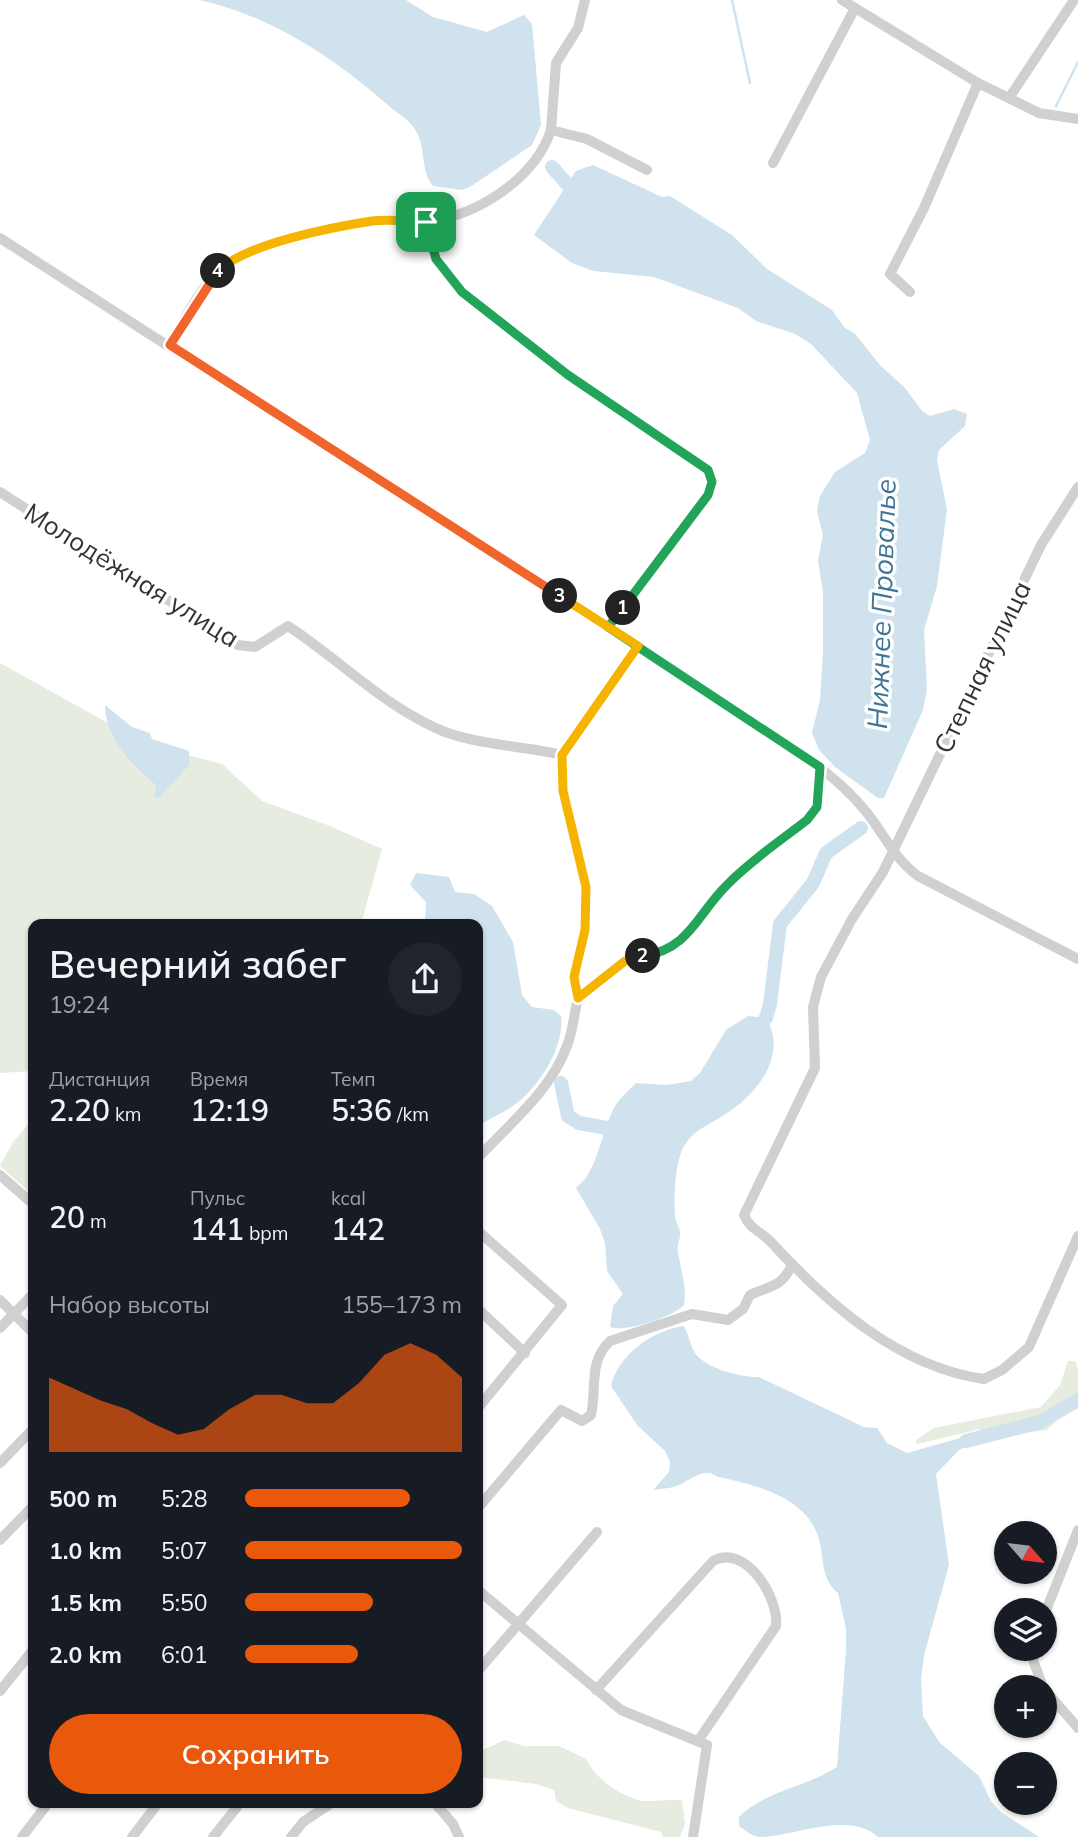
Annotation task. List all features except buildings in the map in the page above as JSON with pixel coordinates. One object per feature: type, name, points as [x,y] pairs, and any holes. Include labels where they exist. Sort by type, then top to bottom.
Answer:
[{"type":"street","points":[[170,345],[213,278],[237,256],[373,221],[426,222],[460,213],[508,187],[537,158],[551,130],[556,62],[578,28],[585,0]]},
{"type":"street","points":[[842,0],[978,83],[1039,113],[1078,119]]},
{"type":"street","points":[[1009,98],[1074,0]]},
{"type":"street","points":[[772,163],[855,8]]},
{"type":"street","points":[[910,292],[890,274],[924,208],[978,83]]},
{"type":"street","points":[[551,130],[587,138],[647,170]]},
{"type":"street","points":[[426,222],[436,259],[462,292],[568,375],[708,470],[712,482],[708,495],[608,627]]},
{"type":"street","points":[[0,238],[638,646],[820,767],[864,809],[893,852],[918,876],[1078,960]]},
{"type":"street","name":"Степная улица","points":[[1078,487],[1041,545],[893,852],[821,977],[813,1007],[815,1068],[745,1207],[744,1215],[749,1225],[765,1236],[833,1302],[908,1355],[984,1379],[1002,1370],[1029,1347],[1078,1236]]},
{"type":"street","name":"Молодёжная улица","points":[[0,492],[238,645],[255,647],[288,626],[425,722],[461,737],[562,755]]},
{"type":"street","points":[[483,1153],[526,1110],[556,1068],[567,1046],[578,998],[574,977],[585,930],[586,887],[563,791],[562,755],[638,646]]},
{"type":"street","points":[[578,998],[625,961],[666,951],[679,943],[727,884],[814,812],[819,795],[820,767]]},
{"type":"street","points":[[0,1175],[28,1200]]},
{"type":"street","points":[[483,1235],[562,1305],[525,1353],[483,1393]]},
{"type":"street","points":[[483,1502],[561,1410],[583,1421],[591,1415],[594,1368],[604,1347],[610,1342],[692,1314],[727,1320],[743,1309],[750,1295],[768,1290],[784,1280],[792,1264]]},
{"type":"street","points":[[0,1328],[28,1299]]},
{"type":"street","points":[[0,1300],[28,1328]]},
{"type":"street","points":[[483,1314],[525,1353]]},
{"type":"street","points":[[0,1463],[28,1434]]},
{"type":"street","points":[[0,1540],[28,1511]]},
{"type":"street","points":[[1051,1598],[1078,1530]]},
{"type":"street","points":[[483,1665],[597,1532]]},
{"type":"street","points":[[596,1690],[713,1561],[722,1556],[734,1558],[761,1580],[776,1605],[776,1626],[702,1743],[693,1837]]},
{"type":"street","points":[[483,1594],[596,1690],[633,1717],[702,1743]]},
{"type":"street","points":[[0,1691],[28,1656]]},
{"type":"street","points":[[1057,1703],[1078,1728]]},
{"type":"street","points":[[22,1837],[44,1808]]},
{"type":"street","points":[[132,1837],[154,1808]]},
{"type":"street","points":[[214,1837],[236,1808]]},
{"type":"street","points":[[291,1837],[303,1822],[324,1808]]},
{"type":"street","points":[[439,1808],[453,1824],[459,1837]]},
{"type":"shaded area","points":[[0,663],[146,744],[222,764],[262,801],[382,849],[362,919],[28,919],[28,1071],[0,1073]]},
{"type":"shaded area","points":[[28,1125],[28,1191],[0,1166],[13,1142]]},
{"type":"shaded area","points":[[1068,1361],[1075,1361],[1078,1368],[1078,1407],[1061,1416],[1047,1430],[994,1437],[980,1429],[917,1444],[916,1440],[934,1428],[1041,1407],[1060,1385]]},
{"type":"shaded area","points":[[505,1740],[524,1746],[559,1746],[586,1759],[595,1773],[623,1794],[647,1801],[682,1800],[685,1824],[680,1837],[663,1837],[661,1832],[568,1808],[556,1801],[554,1790],[536,1784],[483,1778],[483,1750]]},
{"type":"water","points":[[200,0],[406,0],[433,17],[487,32],[524,15],[532,24],[541,125],[532,145],[470,187],[462,190],[433,186],[428,179],[416,131],[408,121],[368,88],[324,55],[277,28],[227,7]]},
{"type":"water","points":[[593,165],[662,197],[670,196],[732,235],[767,269],[832,310],[844,327],[855,334],[880,365],[905,388],[922,411],[930,416],[954,409],[967,414],[965,426],[939,450],[937,461],[947,509],[937,586],[924,630],[927,689],[923,710],[884,798],[878,798],[835,767],[819,750],[812,733],[820,700],[823,651],[823,592],[818,560],[823,535],[817,511],[820,496],[835,472],[865,453],[870,440],[857,393],[811,344],[795,334],[756,321],[738,308],[654,277],[593,271],[572,263],[534,235],[576,171]]},
{"type":"water","points":[[105,705],[132,727],[150,733],[152,739],[189,751],[189,765],[160,797],[155,797],[156,785],[138,769],[115,740],[106,717]]},
{"type":"water","points":[[416,873],[449,877],[455,892],[474,894],[492,906],[513,942],[522,995],[532,1007],[554,1010],[561,1016],[559,1041],[539,1080],[520,1100],[483,1124],[483,919],[425,919],[426,902],[410,885]]},
{"type":"water","points":[[748,1016],[766,1018],[772,1032],[774,1046],[766,1073],[736,1107],[689,1138],[679,1159],[675,1219],[680,1232],[678,1250],[684,1285],[684,1305],[648,1323],[626,1328],[610,1327],[613,1306],[623,1294],[607,1271],[605,1243],[600,1229],[576,1188],[590,1171],[611,1113],[636,1083],[667,1085],[691,1081],[700,1073],[726,1030]]},
{"type":"water","points":[[684,1326],[695,1353],[707,1363],[734,1374],[759,1377],[864,1427],[877,1428],[887,1443],[907,1453],[978,1433],[982,1436],[980,1441],[959,1450],[936,1474],[949,1565],[924,1655],[921,1679],[923,1716],[939,1742],[979,1776],[994,1804],[994,1815],[1006,1815],[1039,1837],[878,1837],[866,1829],[837,1825],[759,1837],[739,1826],[739,1817],[761,1801],[837,1767],[846,1628],[838,1593],[826,1575],[819,1539],[813,1525],[792,1503],[763,1489],[709,1473],[697,1475],[676,1486],[653,1490],[669,1472],[670,1462],[665,1451],[637,1425],[611,1386],[629,1354],[649,1339],[672,1328]]},
{"type":"waterway","points":[[732,0],[750,83]]},
{"type":"waterway","points":[[1056,106],[1078,62]]},
{"type":"waterway","name":"Нижнее Провалье","points":[[552,167],[568,185],[583,193]]},
{"type":"waterway","name":"Нижнее Провалье","points":[[753,1033],[766,1018],[770,1004],[780,924],[813,883],[826,853],[861,828]]},
{"type":"waterway","points":[[561,1083],[568,1116],[579,1123],[624,1131]]},
{"type":"waterway","points":[[966,1441],[1040,1422],[1078,1400]]},
{"type":"route","points":[[426,222],[373,221],[237,256],[213,278],[170,345],[182,354],[353,463],[608,627],[638,646],[611,689],[562,755],[563,791],[586,887],[585,930],[574,977],[578,998],[596,981],[625,961],[666,951],[679,943],[727,884],[814,812],[819,795],[820,767],[792,747],[638,646],[608,627],[708,495],[712,482],[708,470],[568,375],[462,292],[448,278],[436,259],[426,222]]}]
